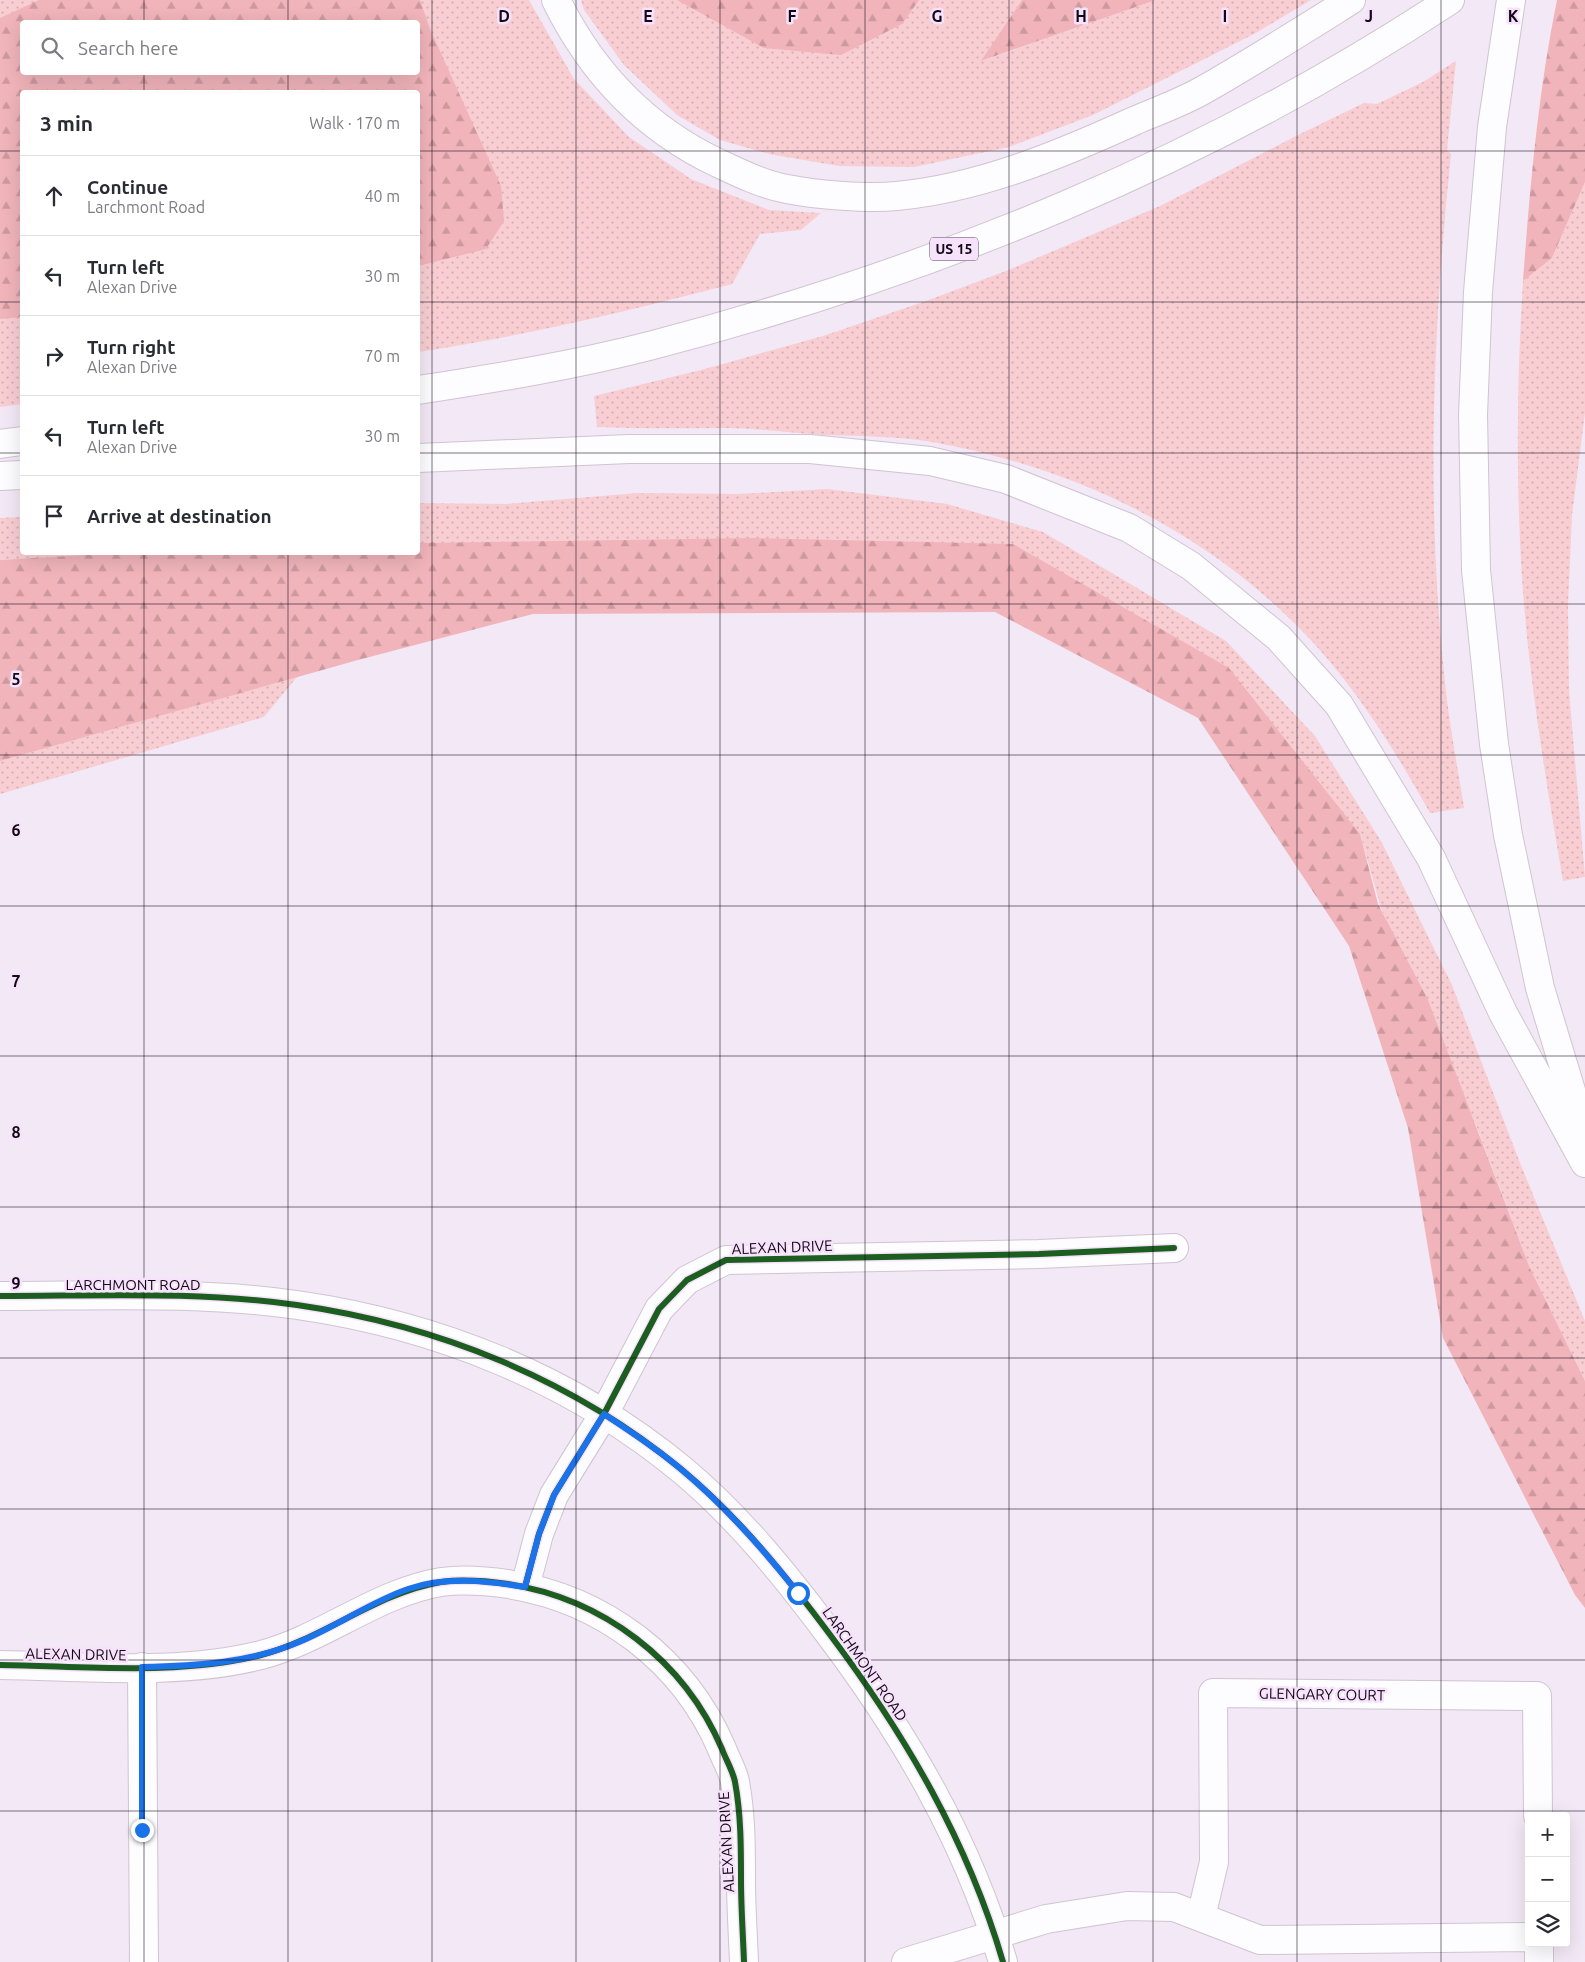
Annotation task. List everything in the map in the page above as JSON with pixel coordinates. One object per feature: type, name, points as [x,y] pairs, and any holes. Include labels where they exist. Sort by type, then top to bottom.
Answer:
[{"type":"main road","points":[[556,0],[571,31],[603,76],[642,115],[686,148],[735,171],[786,189],[842,195],[896,196],[960,185],[1026,166],[1093,140],[1203,90],[1351,0]]},
{"type":"main road","name":"US 15","points":[[420,390],[507,376],[652,345],[851,286],[933,258],[1106,188],[1255,115],[1396,35],[1450,0]]},
{"type":"main road","points":[[1511,0],[1492,127],[1478,292],[1473,416],[1476,570],[1494,744],[1508,834],[1540,988],[1585,1137]]},
{"type":"main road","points":[[0,444],[20,441]]},
{"type":"main road","points":[[420,458],[629,449],[810,450],[930,460],[1006,479],[1129,528],[1191,566],[1279,638],[1339,705],[1431,858],[1503,1013],[1585,1163]]},
{"type":"main road","points":[[0,476],[20,475]]},
{"type":"main road","name":"ALEXAN DRIVE","points":[[525,1587],[539,1534],[554,1495],[604,1414],[659,1309],[687,1280],[726,1260],[1038,1254],[1174,1248]]},
{"type":"main road","name":"LARCHMONT ROAD","points":[[0,1296],[204,1297],[296,1305],[371,1319],[450,1340],[559,1386],[604,1414],[683,1470],[721,1507],[778,1568],[834,1640],[899,1734],[929,1783],[956,1837],[995,1934],[1003,1962]]},
{"type":"main road","name":"ALEXAN DRIVE","points":[[0,1665],[142,1667],[215,1663],[261,1655],[300,1642],[409,1589],[445,1582],[488,1581],[558,1595],[618,1625],[647,1647],[671,1670],[709,1720],[735,1780],[741,1834],[744,1962]]},
{"type":"main road","name":"ALEXAN DRIVE","points":[[142,1667],[144,1962]]},
{"type":"main road","name":"GLENGARY COURT","points":[[1201,1917],[1214,1862],[1212,1693],[1537,1696],[1538,1812]]},
{"type":"main road","points":[[906,1962],[1046,1919],[1127,1906],[1174,1907],[1260,1940],[1525,1937]]},
{"type":"main road","points":[[1539,1947],[1539,1962]]},
{"type":"shaded area","points":[[0,0],[529,0],[574,79],[629,137],[691,179],[769,210],[821,213],[801,230],[760,234],[732,284],[576,322],[458,346],[420,352],[420,90],[20,90],[20,404],[0,407]]},
{"type":"shaded area","points":[[581,0],[1022,0],[982,61],[1156,0],[1311,0],[1254,34],[1093,115],[1009,147],[914,167],[839,166],[769,154],[720,140],[677,115],[624,65],[584,10]]},
{"type":"shaded area","points":[[1456,61],[1447,150],[1451,154],[1436,348],[1434,478],[1438,608],[1450,724],[1464,808],[1430,813],[1400,761],[1367,710],[1349,685],[1310,639],[1251,584],[1211,554],[1168,527],[1124,503],[1078,483],[1031,466],[982,453],[919,440],[730,428],[597,427],[594,396],[701,370],[823,336],[1006,271],[1160,206],[1364,103],[1377,104],[1423,82]]},
{"type":"shaded area","points":[[1585,182],[1585,413],[1572,515],[1568,605],[1569,691],[1585,877],[1563,881],[1537,722],[1524,602],[1518,492],[1519,351],[1523,281],[1552,258]]},
{"type":"shaded area","points":[[827,489],[947,504],[1043,532],[1226,641],[1315,736],[1381,841],[1452,985],[1520,1163],[1585,1321],[1585,1381],[1529,1266],[1476,1125],[1381,908],[1360,834],[1013,544],[420,543],[420,503],[506,504],[638,493],[738,494]]},
{"type":"shaded area","points":[[20,517],[20,555],[100,555],[0,560],[0,518]]},
{"type":"shaded area","points":[[297,677],[264,717],[0,794],[0,761]]},
{"type":"green space","points":[[39,0],[420,0],[430,29],[501,186],[504,221],[486,249],[420,266],[420,90],[20,90],[20,317],[0,319],[0,18]]},
{"type":"green space","points":[[677,0],[919,0],[902,24],[841,55],[764,48]]},
{"type":"green space","points":[[1022,0],[1156,0],[981,61]]},
{"type":"green space","points":[[1557,0],[1585,0],[1585,182],[1552,258],[1523,281],[1536,140],[1550,35]]},
{"type":"green space","points":[[753,538],[1013,544],[1229,668],[1360,834],[1378,904],[1428,1000],[1529,1266],[1585,1381],[1585,1608],[1575,1595],[1443,1338],[1408,1128],[1349,946],[1198,718],[995,612],[533,614],[358,660],[0,761],[0,560],[86,555],[420,555],[420,543]]},
{"type":"cycle path","points":[[525,1587],[539,1534],[554,1495],[604,1414],[659,1309],[687,1280],[726,1260],[1039,1254],[1174,1248]]},
{"type":"cycle path","points":[[0,1296],[186,1296],[297,1305],[349,1314],[401,1326],[501,1361],[549,1383],[595,1408],[639,1437],[681,1469],[723,1507],[761,1548],[831,1636],[885,1712],[909,1751],[953,1832],[989,1918],[1003,1962]]},
{"type":"cycle path","points":[[0,1665],[165,1668],[230,1662],[261,1655],[307,1638],[394,1596],[417,1588],[449,1581],[508,1584],[543,1592],[576,1604],[607,1619],[636,1639],[663,1662],[686,1688],[706,1717],[722,1749],[734,1778],[737,1794],[744,1962]]},
{"type":"route","points":[[142,1830],[142,1667],[215,1663],[261,1655],[300,1642],[409,1589],[445,1582],[474,1581],[488,1581],[525,1587],[539,1534],[554,1495],[604,1414],[683,1470],[721,1507],[778,1568],[798,1593]]}]
